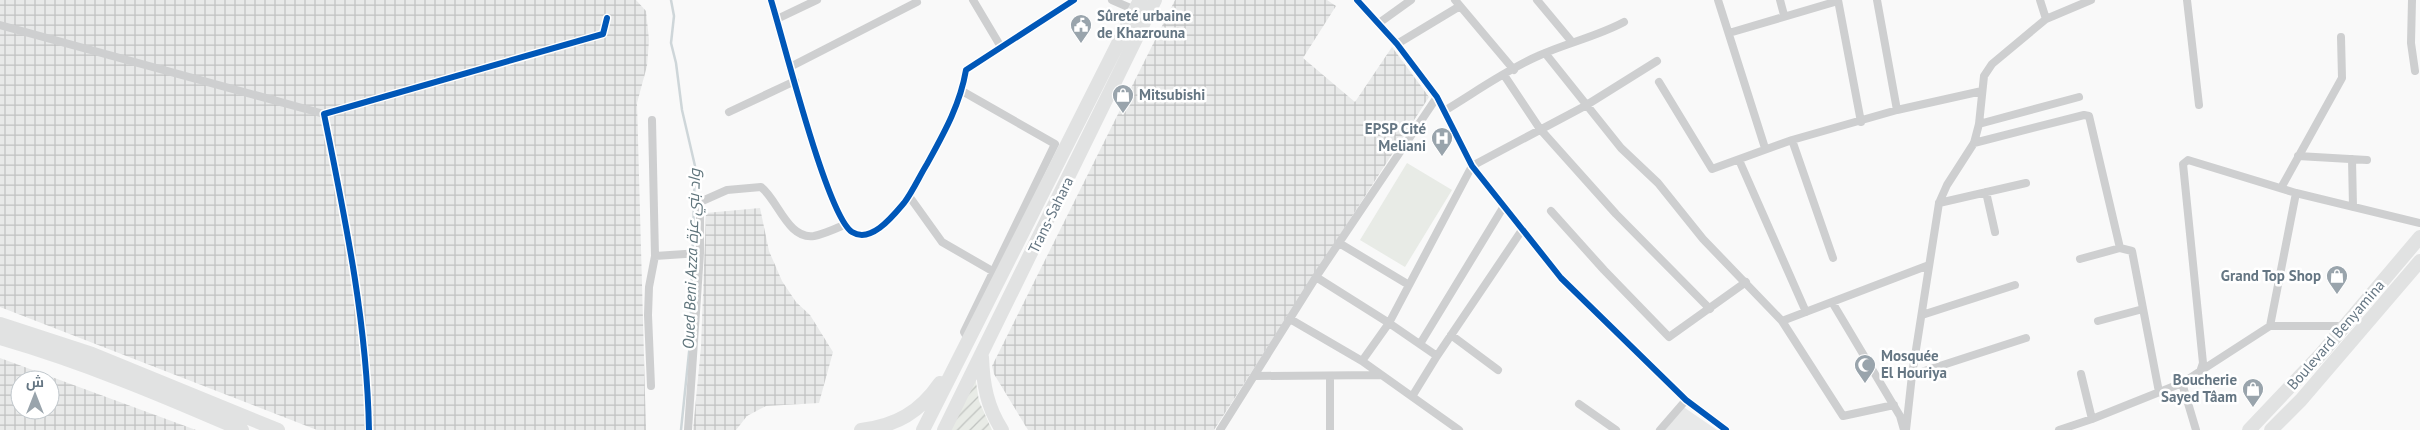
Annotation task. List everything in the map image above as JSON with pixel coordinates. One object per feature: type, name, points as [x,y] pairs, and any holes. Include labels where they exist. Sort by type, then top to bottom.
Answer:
[{"type":"highway","name":"Trans-Sahara","points":[[944,430],[982,356],[1155,0]]},
{"type":"highway","points":[[923,430],[1137,5]]},
{"type":"highway","name":"Boulevard Benyamina","points":[[2249,430],[2346,326],[2420,237]]},
{"type":"highway","name":"Boulevard Benyamina","points":[[2271,430],[2301,400],[2420,261]]},
{"type":"highway","points":[[0,324],[92,354],[278,430]]},
{"type":"highway","points":[[0,338],[42,350],[135,383],[242,430]]},
{"type":"highway","points":[[861,430],[890,424],[916,410],[932,394],[967,342]]},
{"type":"highway","points":[[982,356],[985,392],[990,409],[1002,430]]},
{"type":"street","points":[[771,0],[823,174],[844,225],[853,233],[872,232],[888,222],[909,196],[951,119],[962,91],[966,70],[1074,0]]},
{"type":"street","points":[[777,19],[817,0]]},
{"type":"street","points":[[973,0],[1001,47]]},
{"type":"street","points":[[1112,0],[1137,5]]},
{"type":"street","points":[[1357,0],[1397,44],[1437,97],[1472,166],[1561,278],[1686,400],[1726,430]]},
{"type":"street","points":[[1379,23],[1411,0]]},
{"type":"street","points":[[1537,0],[1572,42]]},
{"type":"street","points":[[1718,0],[1765,148]]},
{"type":"street","points":[[1780,0],[1784,15]]},
{"type":"street","points":[[1729,32],[1838,0],[1861,122]]},
{"type":"street","points":[[1877,0],[1897,110]]},
{"type":"street","points":[[2040,0],[2046,19]]},
{"type":"street","points":[[1905,430],[1939,204],[1947,186],[1974,143],[1979,124],[1984,76],[1992,64],[2046,19],[2091,0]]},
{"type":"street","points":[[2187,0],[2199,105]]},
{"type":"street","points":[[2412,0],[2411,43],[2415,70]]},
{"type":"street","points":[[790,67],[917,2]]},
{"type":"street","points":[[1397,44],[1458,3],[1514,70]]},
{"type":"street","points":[[0,25],[324,114],[603,34],[607,18]]},
{"type":"street","points":[[1444,110],[1545,53],[1572,42],[1601,34],[1624,22]]},
{"type":"street","points":[[2281,188],[2342,78],[2341,37]]},
{"type":"street","points":[[1545,53],[1620,148],[1658,183],[1703,238],[1782,321],[1843,416],[1894,405]]},
{"type":"street","points":[[1362,361],[1389,322],[1472,166],[1585,106],[1657,61]]},
{"type":"street","points":[[1504,75],[1540,129],[1616,214],[1710,309]]},
{"type":"street","points":[[729,112],[794,81]]},
{"type":"street","points":[[1659,82],[1712,169],[1739,160],[1765,148],[1792,140],[1861,122],[1897,110],[1982,91]]},
{"type":"street","points":[[962,91],[1055,144],[964,332],[967,342]]},
{"type":"street","points":[[1220,430],[1316,277],[1437,97]]},
{"type":"street","points":[[1979,124],[2079,97]]},
{"type":"street","points":[[324,114],[347,226],[368,383],[369,430]]},
{"type":"street","points":[[1974,143],[2089,116],[2120,248]]},
{"type":"street","points":[[651,386],[648,315],[649,287],[655,256],[652,120]]},
{"type":"street","points":[[1792,140],[1834,258]]},
{"type":"street","points":[[2298,156],[2367,160]]},
{"type":"street","points":[[2352,159],[2353,207]]},
{"type":"street","points":[[1739,160],[1806,312]]},
{"type":"street","points":[[2200,372],[2203,363],[2183,164],[2188,160],[2296,193],[2420,223]]},
{"type":"street","points":[[1939,204],[2026,183]]},
{"type":"street","points":[[688,430],[700,253],[700,202],[727,190],[761,187],[768,192],[791,226],[800,234],[813,236],[844,225]]},
{"type":"street","points":[[1986,192],[1995,232]]},
{"type":"street","points":[[2270,326],[2296,193]]},
{"type":"street","points":[[909,196],[942,242],[994,272]]},
{"type":"street","points":[[1420,344],[1504,206]]},
{"type":"street","points":[[1551,211],[1604,270],[1669,337],[1746,282]]},
{"type":"street","points":[[1413,395],[1451,334],[1522,230]]},
{"type":"street","points":[[1339,243],[1409,285]]},
{"type":"street","points":[[2080,259],[2120,248],[2132,251],[2159,392]]},
{"type":"street","points":[[655,256],[700,253]]},
{"type":"street","points":[[1782,321],[1929,265]]},
{"type":"street","points":[[1316,277],[1389,322],[1437,356]]},
{"type":"street","points":[[1922,314],[2015,284]]},
{"type":"street","points":[[1832,302],[1894,405],[1905,430]]},
{"type":"street","points":[[2098,321],[2143,309]]},
{"type":"street","points":[[1290,319],[1362,361],[1413,395],[1459,430]]},
{"type":"street","points":[[2059,430],[2092,419],[2182,383],[2270,326],[2346,326]]},
{"type":"street","points":[[1451,334],[1498,370]]},
{"type":"street","points":[[1912,375],[2026,338]]},
{"type":"street","points":[[2081,374],[2092,419]]},
{"type":"street","points":[[1255,376],[1382,375]]},
{"type":"street","points":[[1330,376],[1330,430]]},
{"type":"street","points":[[2182,383],[2196,430]]},
{"type":"street","points":[[1660,430],[1686,400]]},
{"type":"street","points":[[1579,404],[1616,430]]},
{"type":"shaded area","points":[[0,0],[636,0],[646,11],[649,40],[647,66],[637,103],[646,430],[317,430],[0,307]]},
{"type":"shaded area","points":[[1175,0],[1327,0],[1336,6],[1303,58],[1355,102],[1392,47],[1429,97],[1214,430],[1028,430],[994,374],[992,366]]},
{"type":"shaded area","points":[[1407,163],[1452,190],[1405,267],[1360,240]]},
{"type":"shaded area","points":[[760,208],[769,251],[782,281],[796,302],[810,315],[833,352],[819,403],[766,406],[747,416],[736,430],[693,430],[701,347],[706,213]]},
{"type":"shaded area","points":[[0,358],[33,370],[10,370],[10,420],[60,420],[60,380],[196,430],[0,430]]},
{"type":"shaded area","points":[[975,376],[979,401],[992,430],[949,430]]},
{"type":"shaded area","points":[[1682,406],[1717,430],[1665,430]]},
{"type":"waterway","name":"Oued Beni Azza واد بني عزة","points":[[671,0],[674,16],[671,43],[676,63],[682,110],[695,166],[690,343],[681,430]]},
{"type":"cycle path","points":[[771,0],[807,124],[830,194],[842,219],[852,232],[859,235],[874,232],[888,221],[904,203],[951,119],[960,95],[966,70],[1074,0]]},
{"type":"cycle path","points":[[1357,0],[1397,44],[1437,97],[1472,166],[1561,278],[1686,400],[1726,430]]},
{"type":"cycle path","points":[[369,430],[364,350],[354,271],[324,114],[603,34],[607,18]]},
{"type":"place","name":"Sûreté urbaine de Khazrouna","points":[[1081,44]]},
{"type":"place","name":"Mitsubishi","points":[[1123,114]]},
{"type":"place","name":"EPSP Cité Meliani","points":[[1442,157]]},
{"type":"place","name":"Grand Top Shop","points":[[2337,295]]},
{"type":"place","name":"Mosquée El Houriya","points":[[1865,384]]},
{"type":"place","name":"Boucherie Sayed Tâam","points":[[2253,408]]}]
